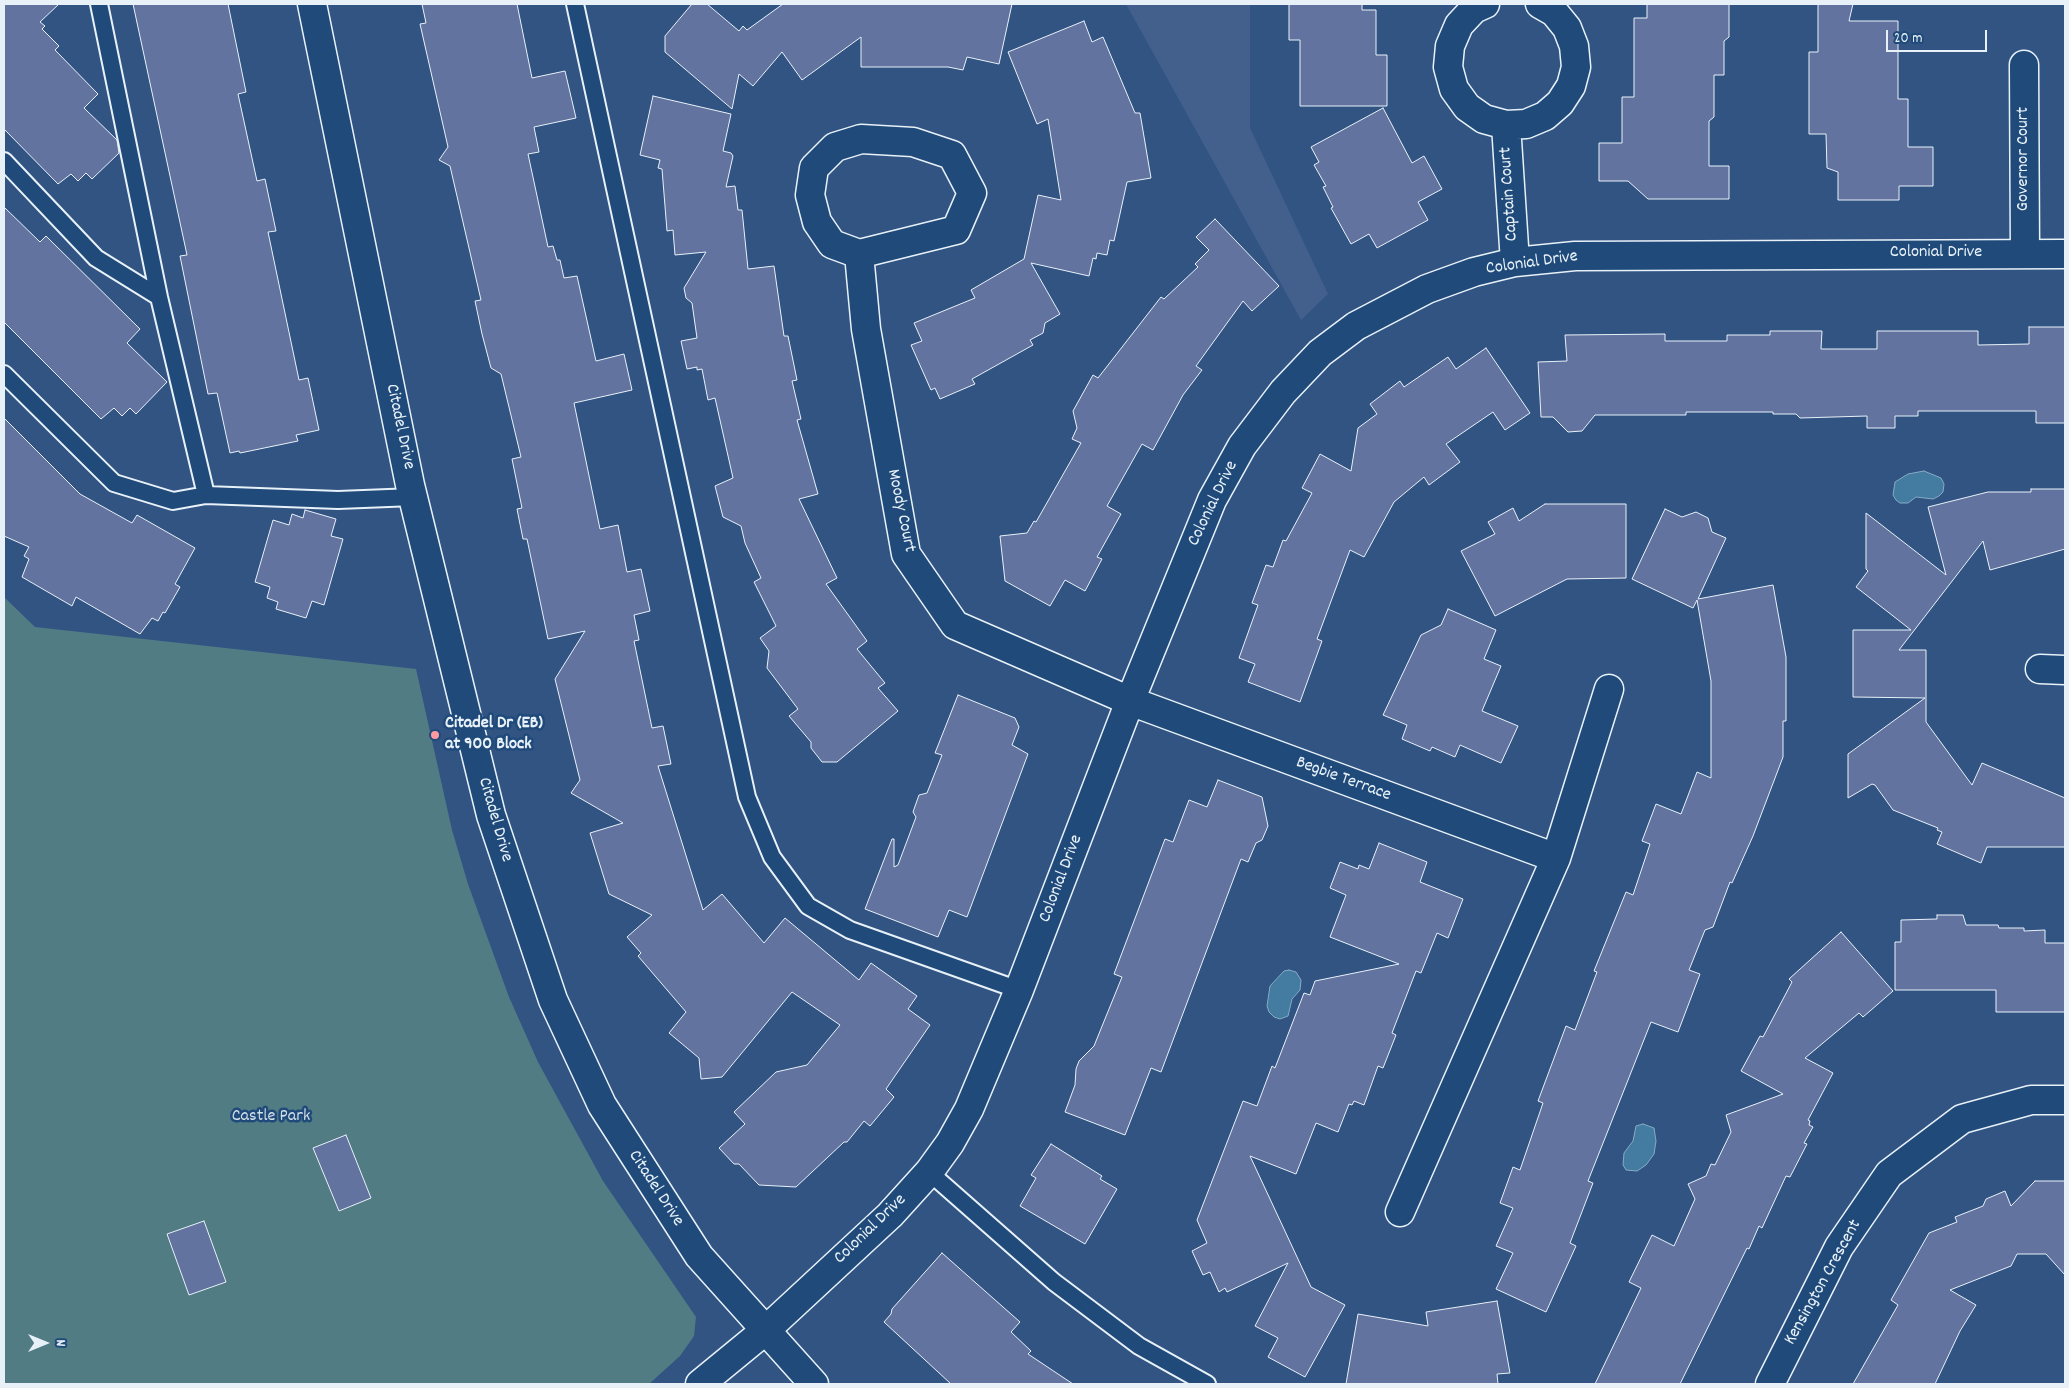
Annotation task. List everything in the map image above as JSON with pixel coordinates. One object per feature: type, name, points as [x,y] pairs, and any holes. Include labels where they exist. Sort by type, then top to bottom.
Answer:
[{"type":"street","name":"Citadel Drive","points":[[312,4],[414,497],[491,815],[553,1000],[602,1105],[699,1256],[767,1329],[814,1384]]},
{"type":"street","name":"Captain Court","points":[[1485,4],[1474,10],[1459,25],[1450,46],[1448,67],[1454,89],[1467,107],[1484,119],[1506,125],[1526,124],[1545,116],[1560,103],[1571,86],[1576,66],[1574,46],[1567,28],[1554,12],[1540,4]]},
{"type":"street","name":"Governor Court","points":[[2024,65],[2025,254]]},
{"type":"street","name":"Captain Court","points":[[1506,125],[1515,262]]},
{"type":"street","points":[[861,139],[913,142],[952,155],[972,193],[956,230],[859,254],[832,244],[817,222],[810,195],[814,168],[835,147],[861,139]]},
{"type":"street","name":"Moody Court","points":[[859,254],[866,329],[906,554],[955,625],[1130,701]]},
{"type":"street","name":"Colonial Drive","points":[[700,1384],[767,1329],[890,1215],[929,1172],[950,1143],[968,1109],[1019,990],[1130,701],[1212,500],[1242,446],[1283,392],[1320,353],[1356,326],[1426,289],[1474,272],[1515,262],[1575,256],[2065,254]]},
{"type":"street","points":[[1400,1212],[1556,858],[1609,689]]},
{"type":"street","name":"Begbie Terrace","points":[[1130,701],[1556,858]]},
{"type":"street","name":"Kensington Crescent","points":[[1770,1384],[1839,1248],[1888,1174],[1962,1119],[2031,1100],[2065,1100]]},
{"type":"lane","points":[[99,4],[159,297],[206,495]]},
{"type":"lane","points":[[576,4],[747,797],[772,857],[808,906],[850,930],[1019,990]]},
{"type":"lane","points":[[4,161],[96,258],[159,297]]},
{"type":"lane","points":[[4,374],[114,483],[173,501],[206,495],[338,500],[414,497]]},
{"type":"lane","points":[[929,1172],[1062,1288],[1139,1346],[1206,1384]]},
{"type":"shaded area","points":[[1126,4],[1250,4],[1250,128],[1328,294],[1301,320]]},
{"type":"shaded area","points":[[1924,471],[1941,478],[1944,484],[1943,492],[1933,499],[1916,497],[1908,503],[1900,503],[1896,500],[1893,495],[1895,482],[1908,474]]},
{"type":"shaded area","points":[[1284,971],[1296,972],[1301,980],[1300,990],[1292,999],[1288,1016],[1280,1019],[1274,1017],[1269,1012],[1267,1006],[1270,986]]},
{"type":"shaded area","points":[[1643,1124],[1654,1128],[1656,1141],[1654,1154],[1646,1165],[1637,1171],[1626,1170],[1623,1165],[1624,1153],[1633,1141],[1636,1126]]},
{"type":"green space","name":"Castle Park","points":[[4,597],[35,627],[416,669],[452,830],[468,884],[509,997],[538,1062],[603,1181],[696,1317],[694,1336],[680,1356],[649,1384],[4,1384]]},
{"type":"building","points":[[4,4],[59,4],[40,22],[45,26],[42,29],[59,46],[55,50],[98,94],[84,108],[117,140],[119,153],[92,179],[86,173],[78,181],[71,174],[58,184],[4,129]]},
{"type":"building","points":[[133,4],[228,4],[246,92],[238,94],[257,181],[265,179],[276,231],[268,232],[299,380],[308,378],[319,430],[296,435],[298,441],[240,453],[239,451],[230,453],[217,393],[208,394],[180,256],[187,255]]},
{"type":"building","points":[[422,4],[517,4],[532,78],[565,71],[576,118],[534,127],[539,152],[528,154],[548,247],[553,246],[557,260],[560,260],[564,278],[577,276],[596,361],[624,354],[632,390],[574,403],[600,529],[618,525],[627,572],[641,569],[650,611],[634,615],[639,640],[634,641],[652,728],[663,726],[671,764],[658,766],[703,910],[722,894],[764,943],[785,918],[859,980],[871,963],[917,996],[908,1009],[930,1025],[886,1089],[894,1097],[870,1126],[864,1121],[847,1142],[844,1142],[796,1187],[759,1185],[739,1164],[734,1164],[719,1148],[745,1124],[734,1112],[776,1072],[807,1065],[840,1025],[792,992],[722,1077],[701,1079],[699,1058],[669,1033],[686,1012],[638,956],[641,953],[627,937],[652,915],[609,894],[590,833],[623,823],[571,793],[580,780],[555,679],[585,631],[548,639],[527,539],[523,539],[517,509],[522,508],[512,459],[521,457],[501,374],[491,368],[482,334],[475,301],[481,300],[450,166],[439,160],[448,147],[420,24],[426,23]]},
{"type":"building","points":[[692,4],[707,4],[739,31],[743,26],[747,30],[783,4],[1012,4],[999,64],[967,57],[963,70],[948,67],[861,67],[861,37],[802,80],[782,52],[753,86],[739,74],[732,109],[665,52],[665,36]]},
{"type":"building","points":[[1289,4],[1362,4],[1362,10],[1376,10],[1376,55],[1387,55],[1387,106],[1300,106],[1300,40],[1289,40]]},
{"type":"building","points":[[1647,4],[1729,4],[1729,37],[1724,41],[1724,75],[1714,75],[1714,117],[1709,121],[1709,166],[1729,166],[1729,199],[1648,199],[1628,181],[1599,181],[1599,143],[1622,143],[1622,97],[1634,97],[1634,18],[1647,18]]},
{"type":"building","points":[[1818,4],[1853,4],[1849,21],[1898,21],[1898,99],[1908,99],[1908,147],[1933,147],[1933,186],[1899,186],[1899,200],[1838,200],[1838,172],[1827,168],[1826,134],[1809,134],[1809,52],[1818,52]]},
{"type":"building","points":[[1084,21],[1092,42],[1103,37],[1135,113],[1140,113],[1151,178],[1127,182],[1114,241],[1110,240],[1107,255],[1097,253],[1096,259],[1093,258],[1089,276],[1031,263],[1060,314],[1045,323],[1043,333],[1030,340],[1033,345],[972,379],[975,384],[940,399],[935,388],[931,390],[911,345],[922,341],[914,323],[975,298],[971,290],[1024,259],[1038,195],[1061,200],[1048,119],[1037,124],[1008,52]]},
{"type":"building","points":[[653,96],[731,114],[723,151],[731,153],[733,156],[726,187],[735,186],[738,210],[742,210],[748,269],[774,266],[784,336],[788,336],[797,380],[792,381],[801,419],[797,420],[818,494],[799,499],[837,578],[826,584],[867,641],[857,649],[885,683],[878,688],[898,711],[837,762],[822,762],[811,748],[811,742],[789,716],[798,709],[767,668],[769,651],[760,638],[776,626],[754,582],[761,578],[745,543],[741,526],[723,517],[715,486],[733,478],[715,398],[708,400],[702,369],[697,370],[697,367],[687,369],[681,341],[697,338],[692,303],[686,298],[684,288],[706,252],[675,255],[673,230],[667,231],[662,169],[658,168],[660,160],[640,155]]},
{"type":"building","points":[[1383,108],[1412,163],[1424,156],[1442,189],[1418,202],[1428,220],[1377,248],[1369,234],[1351,244],[1331,208],[1333,207],[1323,187],[1326,186],[1314,165],[1319,162],[1311,147]]},
{"type":"building","points":[[4,207],[40,242],[46,236],[140,329],[127,343],[167,382],[136,414],[130,408],[122,416],[114,408],[101,419],[4,322]]},
{"type":"building","points":[[1215,219],[1279,286],[1252,311],[1243,301],[1196,366],[1202,370],[1183,395],[1153,450],[1142,444],[1107,506],[1121,514],[1097,557],[1102,559],[1085,591],[1065,580],[1050,606],[1005,581],[1000,536],[1027,533],[1034,521],[1036,522],[1081,443],[1072,439],[1077,428],[1073,411],[1093,375],[1098,378],[1161,297],[1164,299],[1198,267],[1195,264],[1209,250],[1196,237]]},
{"type":"building","points":[[2029,327],[2065,327],[2065,423],[2036,423],[2036,411],[1918,411],[1918,416],[1895,416],[1895,428],[1867,428],[1867,416],[1800,418],[1796,414],[1773,414],[1773,412],[1686,412],[1686,415],[1595,415],[1582,431],[1568,432],[1553,417],[1541,417],[1538,362],[1567,361],[1565,335],[1665,334],[1665,341],[1727,341],[1727,335],[1770,335],[1770,331],[1822,331],[1821,349],[1877,349],[1877,331],[1978,331],[1978,345],[2029,344]]},
{"type":"building","points":[[1486,348],[1530,413],[1505,430],[1493,412],[1446,444],[1460,462],[1429,485],[1424,477],[1394,502],[1364,557],[1350,550],[1317,639],[1322,641],[1300,702],[1248,682],[1255,664],[1239,658],[1258,605],[1252,603],[1266,565],[1273,567],[1283,540],[1286,541],[1312,493],[1302,488],[1320,454],[1351,471],[1358,428],[1377,414],[1370,404],[1400,381],[1404,387],[1448,357],[1456,369]]},
{"type":"building","points":[[4,418],[80,494],[132,523],[137,515],[195,548],[175,584],[180,587],[165,613],[163,612],[158,621],[152,618],[140,634],[76,597],[72,606],[22,577],[29,559],[24,556],[29,547],[4,536]]},
{"type":"building","points":[[2031,489],[2065,489],[2065,549],[1990,570],[1983,541],[1899,650],[1926,650],[1926,722],[1972,785],[1982,763],[2065,798],[2065,847],[1987,847],[1981,863],[1937,844],[1942,832],[1937,830],[1938,828],[1893,810],[1875,785],[1872,784],[1848,798],[1848,754],[1925,698],[1853,697],[1853,630],[1911,630],[1856,587],[1868,571],[1866,569],[1866,513],[1946,575],[1928,507],[1988,492],[2031,492]]},
{"type":"building","points":[[1545,504],[1626,504],[1626,578],[1567,579],[1495,616],[1461,551],[1495,534],[1488,522],[1513,508],[1519,521]]},
{"type":"building","points":[[1665,509],[1682,517],[1696,512],[1708,518],[1712,532],[1726,538],[1698,599],[1773,585],[1786,657],[1786,721],[1783,721],[1783,757],[1753,836],[1732,883],[1730,882],[1713,927],[1705,930],[1689,970],[1700,974],[1678,1032],[1651,1022],[1588,1181],[1593,1183],[1570,1243],[1576,1246],[1546,1312],[1496,1289],[1513,1253],[1496,1246],[1513,1208],[1500,1203],[1513,1167],[1520,1170],[1543,1103],[1538,1101],[1566,1026],[1575,1030],[1597,972],[1594,971],[1626,892],[1633,895],[1650,844],[1642,841],[1656,804],[1681,814],[1697,772],[1711,778],[1711,681],[1697,600],[1693,608],[1632,579]]},
{"type":"building","points":[[305,510],[336,519],[331,536],[343,539],[324,605],[312,601],[306,618],[276,609],[278,602],[267,598],[270,587],[255,582],[273,520],[289,525],[292,514],[303,518]]},
{"type":"building","points":[[1448,609],[1496,630],[1484,659],[1501,666],[1482,711],[1518,726],[1501,763],[1460,745],[1455,757],[1432,747],[1430,751],[1402,739],[1407,725],[1383,715],[1421,635],[1441,625]]},
{"type":"building","points":[[958,695],[1015,718],[1019,727],[1012,745],[1028,754],[967,917],[949,910],[938,937],[865,909],[892,839],[894,839],[894,867],[898,865],[916,817],[913,812],[919,795],[927,793],[942,755],[935,753]]},
{"type":"building","points":[[1218,780],[1262,797],[1268,826],[1262,840],[1256,843],[1248,862],[1241,859],[1161,1072],[1151,1068],[1125,1135],[1065,1112],[1075,1085],[1076,1069],[1079,1061],[1094,1046],[1122,977],[1114,974],[1165,839],[1173,842],[1189,800],[1207,807]]},
{"type":"building","points":[[1379,843],[1427,862],[1420,882],[1463,899],[1448,938],[1437,933],[1421,973],[1416,971],[1392,1033],[1396,1035],[1383,1068],[1378,1066],[1364,1105],[1354,1101],[1352,1105],[1349,1104],[1338,1132],[1316,1123],[1296,1174],[1250,1156],[1311,1287],[1345,1305],[1305,1377],[1268,1357],[1278,1338],[1255,1326],[1288,1263],[1227,1292],[1225,1288],[1219,1292],[1210,1272],[1203,1275],[1192,1251],[1207,1243],[1197,1220],[1243,1101],[1257,1106],[1272,1066],[1275,1068],[1304,993],[1310,995],[1315,981],[1399,964],[1330,937],[1346,895],[1330,888],[1340,862],[1358,869],[1359,865],[1369,869]]},
{"type":"building","points":[[1937,915],[1963,915],[1966,925],[1998,925],[1999,928],[2024,928],[2024,931],[2045,930],[2045,943],[2065,943],[2065,1012],[1996,1012],[1996,990],[1895,990],[1895,942],[1901,942],[1901,920],[1937,919]]},
{"type":"building","points":[[1841,932],[1893,991],[1863,1017],[1859,1013],[1805,1058],[1833,1073],[1808,1120],[1810,1121],[1809,1125],[1813,1127],[1804,1143],[1807,1144],[1790,1177],[1786,1176],[1762,1228],[1759,1226],[1749,1249],[1747,1248],[1680,1384],[1595,1384],[1641,1288],[1629,1282],[1652,1235],[1674,1246],[1695,1199],[1688,1184],[1706,1176],[1711,1164],[1715,1165],[1731,1132],[1726,1115],[1783,1094],[1741,1071],[1760,1036],[1763,1037],[1792,982],[1789,979]]},
{"type":"building","points":[[346,1135],[371,1198],[339,1211],[313,1148]]},
{"type":"building","points":[[1051,1144],[1102,1176],[1100,1179],[1117,1189],[1085,1244],[1020,1206],[1036,1178],[1031,1175]]},
{"type":"building","points":[[2035,1181],[2065,1181],[2065,1275],[2046,1254],[2017,1254],[2011,1266],[1950,1290],[1976,1305],[1960,1331],[1935,1384],[1853,1384],[1898,1305],[1891,1300],[1929,1233],[1957,1222],[1955,1217],[1983,1206],[1986,1199],[2005,1191],[2011,1206]]},
{"type":"building","points":[[204,1221],[226,1282],[189,1295],[167,1234]]},
{"type":"building","points":[[942,1253],[1020,1322],[1011,1332],[1031,1351],[1028,1354],[1073,1384],[951,1384],[884,1322],[891,1314],[892,1309]]},
{"type":"building","points":[[1497,1301],[1510,1373],[1497,1374],[1498,1384],[1346,1384],[1358,1314],[1428,1326],[1426,1312]]},
{"type":"place","name":"Citadel Dr (EB) at 900 Block","points":[[435,735]]}]
